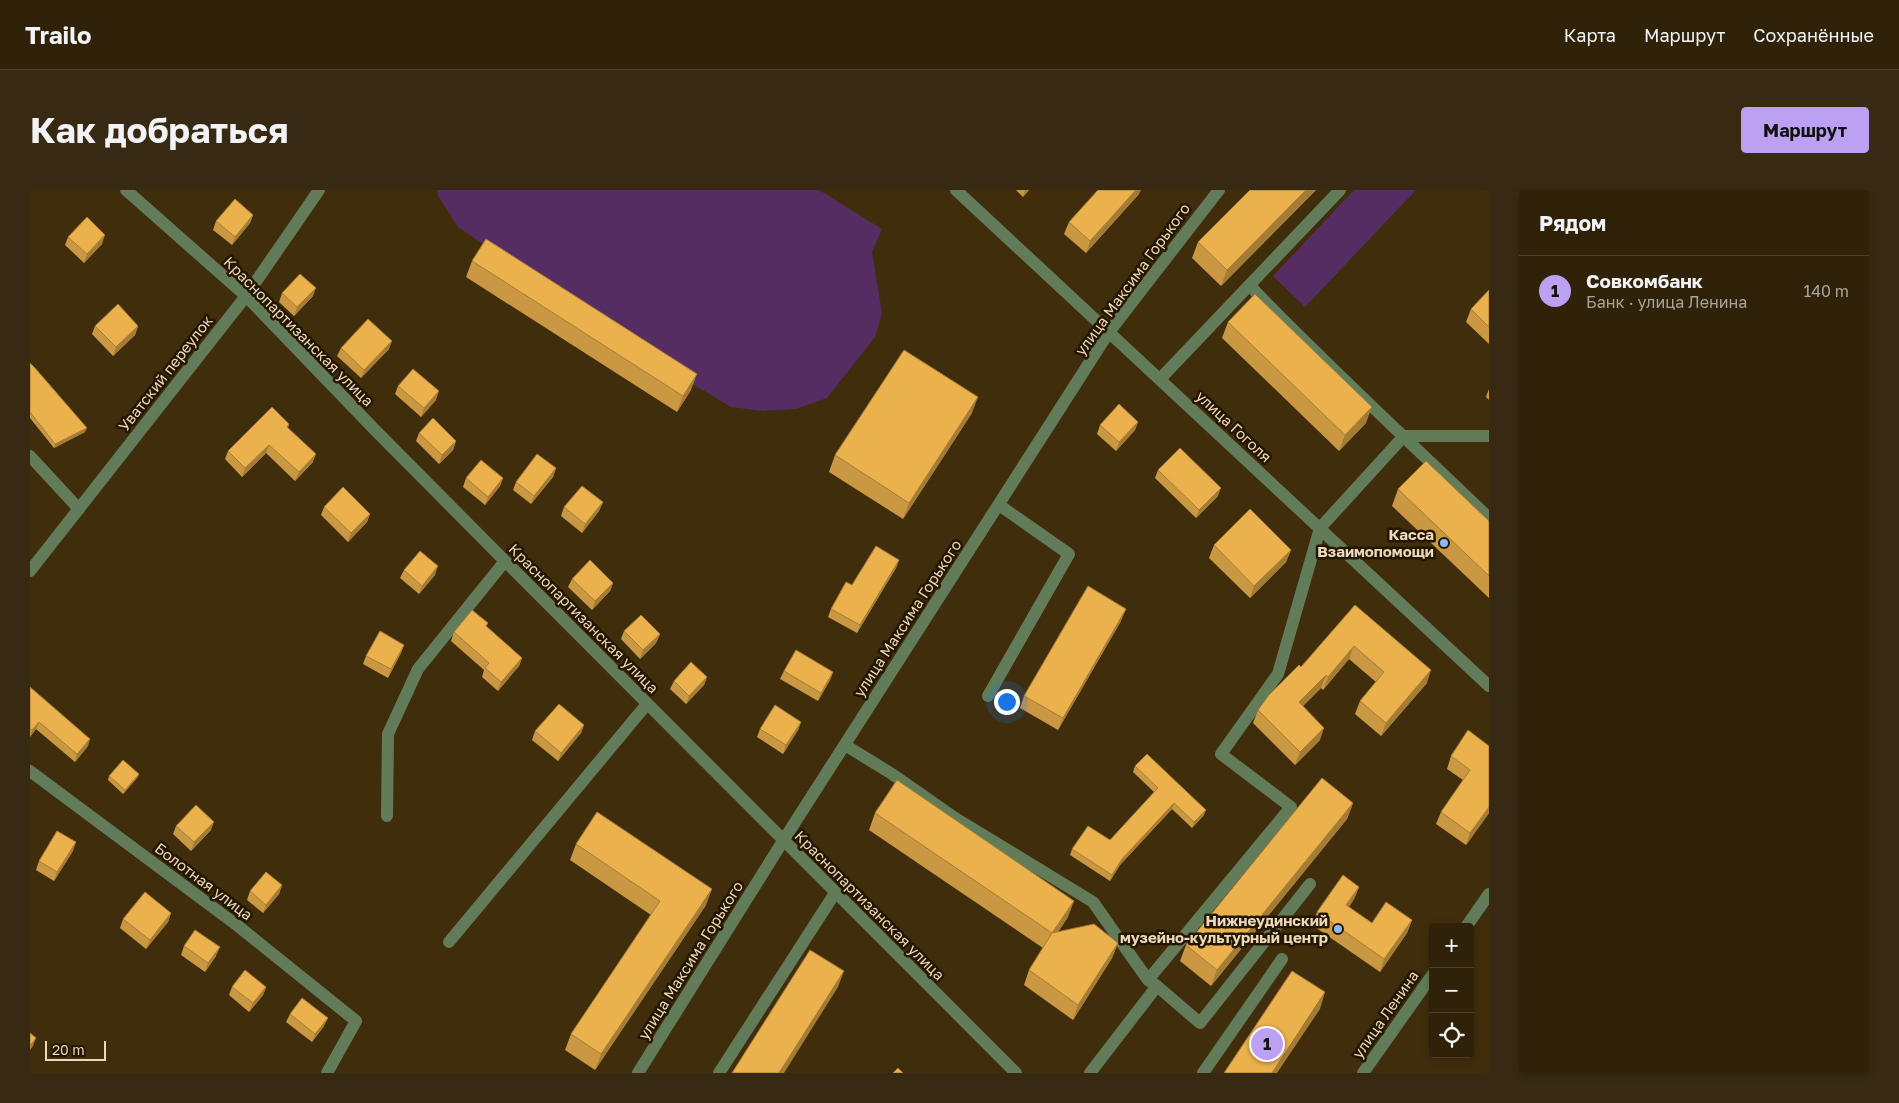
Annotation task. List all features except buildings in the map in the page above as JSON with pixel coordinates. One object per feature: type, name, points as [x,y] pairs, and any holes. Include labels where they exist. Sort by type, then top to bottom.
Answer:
[{"type":"street","name":"Краснопартизанская улица","points":[[126,190],[246,296],[374,429],[1016,1073]]},
{"type":"street","name":"Уватский переулок","points":[[30,571],[246,296],[318,190]]},
{"type":"street","name":"улица Гоголя","points":[[956,190],[1489,686]]},
{"type":"street","name":"улица Максима Горького","points":[[638,1073],[783,841],[1110,332],[1219,190]]},
{"type":"street","points":[[1160,379],[1340,190]]},
{"type":"street","points":[[1250,286],[1303,341],[1489,518]]},
{"type":"street","points":[[1090,1073],[1152,983],[1291,807],[1221,754],[1278,674],[1320,528],[1404,436],[1489,436]]},
{"type":"street","points":[[30,456],[79,509]]},
{"type":"street","points":[[988,696],[1068,554],[999,505]]},
{"type":"street","points":[[387,816],[388,734],[410,685],[418,669],[505,561]]},
{"type":"street","points":[[449,942],[647,704]]},
{"type":"street","points":[[845,745],[892,774],[952,816],[1093,902],[1152,983],[1200,1023],[1310,884]]},
{"type":"street","name":"Болотная улица","points":[[30,771],[238,926],[356,1021],[327,1073]]},
{"type":"street","points":[[719,1073],[835,893]]},
{"type":"street","points":[[1469,923],[1489,894]]},
{"type":"street","points":[[1203,1073],[1282,960]]},
{"type":"street","name":"улица Ленина","points":[[1363,1073],[1429,980]]},
{"type":"shaded area","points":[[437,190],[819,190],[882,229],[872,252],[882,313],[875,337],[827,398],[796,409],[763,411],[731,407],[671,371],[458,227],[438,196]]},
{"type":"shaded area","points":[[1354,190],[1416,190],[1305,307],[1273,276]]},
{"type":"place","name":"Касса Взаимопомощи","points":[[1444,543]]},
{"type":"place","name":"Нижнеудинский музейно-культурный центр","points":[[1338,929]]},
{"type":"place","name":"Совкомбанк","points":[[1267,1044]]}]
